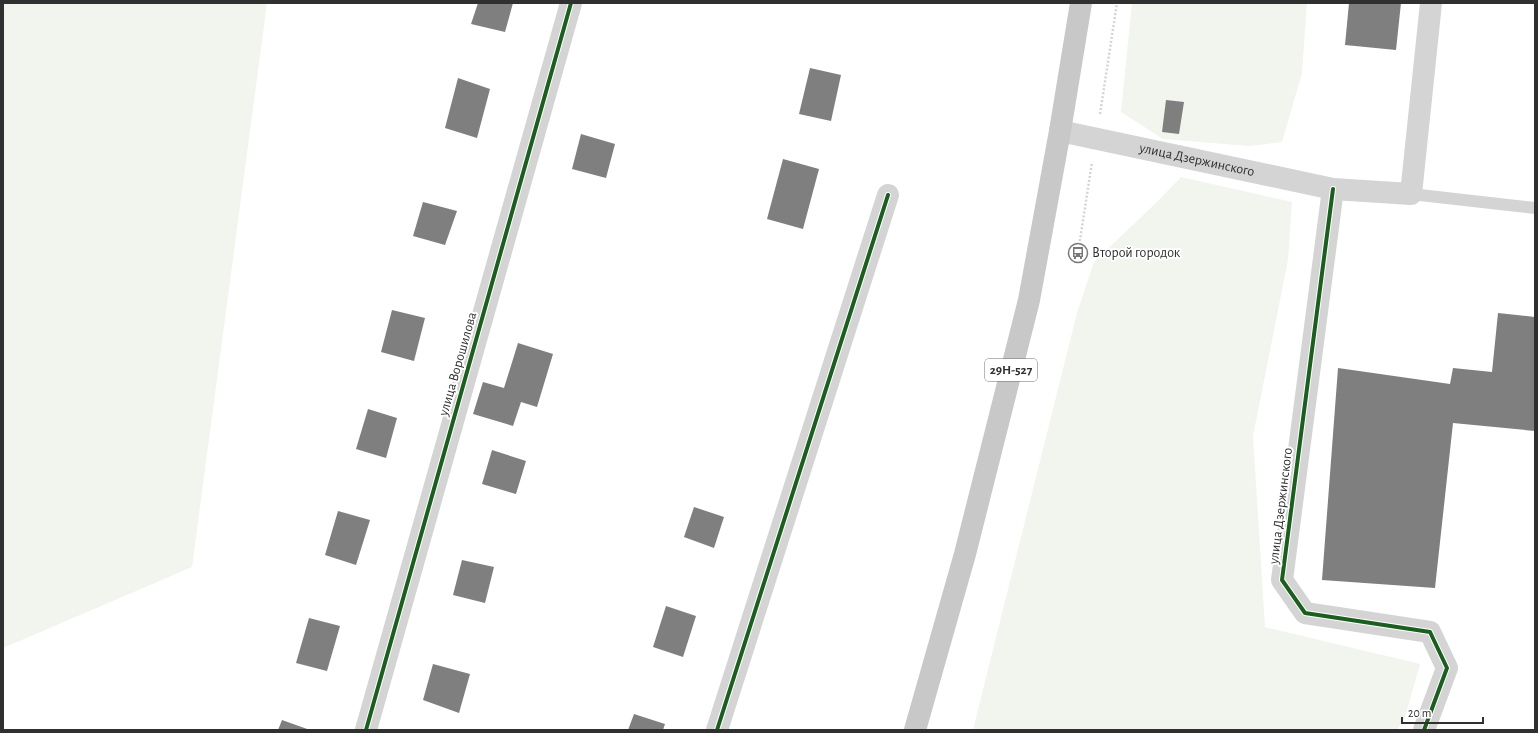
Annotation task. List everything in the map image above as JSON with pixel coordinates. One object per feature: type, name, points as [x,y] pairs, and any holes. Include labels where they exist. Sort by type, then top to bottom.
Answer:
[{"type":"main road","name":"29Н-527","points":[[915,730],[965,554],[1029,300],[1060,131],[1081,3]]},
{"type":"street","name":"улица Ворошилова","points":[[366,730],[571,3]]},
{"type":"street","points":[[1410,194],[1431,3]]},
{"type":"street","name":"улица Дзержинского","points":[[1060,131],[1333,189],[1410,194]]},
{"type":"street","name":"улица Дзержинского","points":[[1333,189],[1282,580],[1305,613],[1430,632],[1447,668],[1424,730]]},
{"type":"street","points":[[718,730],[888,196]]},
{"type":"lane","points":[[1410,194],[1535,208]]},
{"type":"shaded area","points":[[3,3],[267,3],[192,567],[3,648]]},
{"type":"shaded area","points":[[1132,3],[1307,3],[1302,73],[1282,142],[1250,146],[1163,139],[1121,112]]},
{"type":"shaded area","points":[[1181,177],[1292,202],[1288,260],[1253,436],[1265,627],[1420,664],[1405,717],[1397,730],[973,730],[1077,313],[1094,262]]},
{"type":"building","points":[[478,3],[513,3],[505,32],[471,24]]},
{"type":"building","points":[[1349,3],[1401,3],[1396,50],[1345,45]]},
{"type":"building","points":[[810,68],[841,75],[831,121],[799,114]]},
{"type":"building","points":[[458,78],[490,89],[477,138],[445,128]]},
{"type":"building","points":[[1166,100],[1184,102],[1179,134],[1162,132]]},
{"type":"building","points":[[581,134],[615,144],[606,178],[572,169]]},
{"type":"building","points":[[783,159],[819,169],[803,229],[767,219]]},
{"type":"building","points":[[423,202],[457,211],[445,245],[413,236]]},
{"type":"building","points":[[392,310],[425,318],[414,361],[381,352]]},
{"type":"building","points":[[1498,313],[1535,317],[1535,431],[1453,423],[1435,588],[1322,580],[1338,368],[1450,384],[1453,368],[1492,372]]},
{"type":"building","points":[[518,343],[553,354],[537,407],[521,402],[513,426],[473,414],[483,382],[504,388]]},
{"type":"building","points":[[368,409],[397,418],[386,458],[356,449]]},
{"type":"building","points":[[492,450],[526,461],[516,494],[482,484]]},
{"type":"building","points":[[694,507],[724,517],[714,548],[684,537]]},
{"type":"building","points":[[338,511],[370,520],[356,565],[325,555]]},
{"type":"building","points":[[462,560],[494,567],[485,603],[453,595]]},
{"type":"building","points":[[666,606],[696,616],[683,657],[653,647]]},
{"type":"building","points":[[309,618],[340,626],[327,671],[296,663]]},
{"type":"building","points":[[433,664],[470,674],[459,713],[423,700]]},
{"type":"building","points":[[634,714],[665,724],[663,730],[628,730]]},
{"type":"building","points":[[282,720],[310,730],[278,730]]},
{"type":"cycle path","points":[[366,730],[571,3]]},
{"type":"cycle path","points":[[1333,189],[1282,580],[1305,613],[1430,632],[1447,668],[1424,730]]},
{"type":"cycle path","points":[[717,730],[888,195]]},
{"type":"place","name":"Второй городок","points":[[1078,253]]}]
